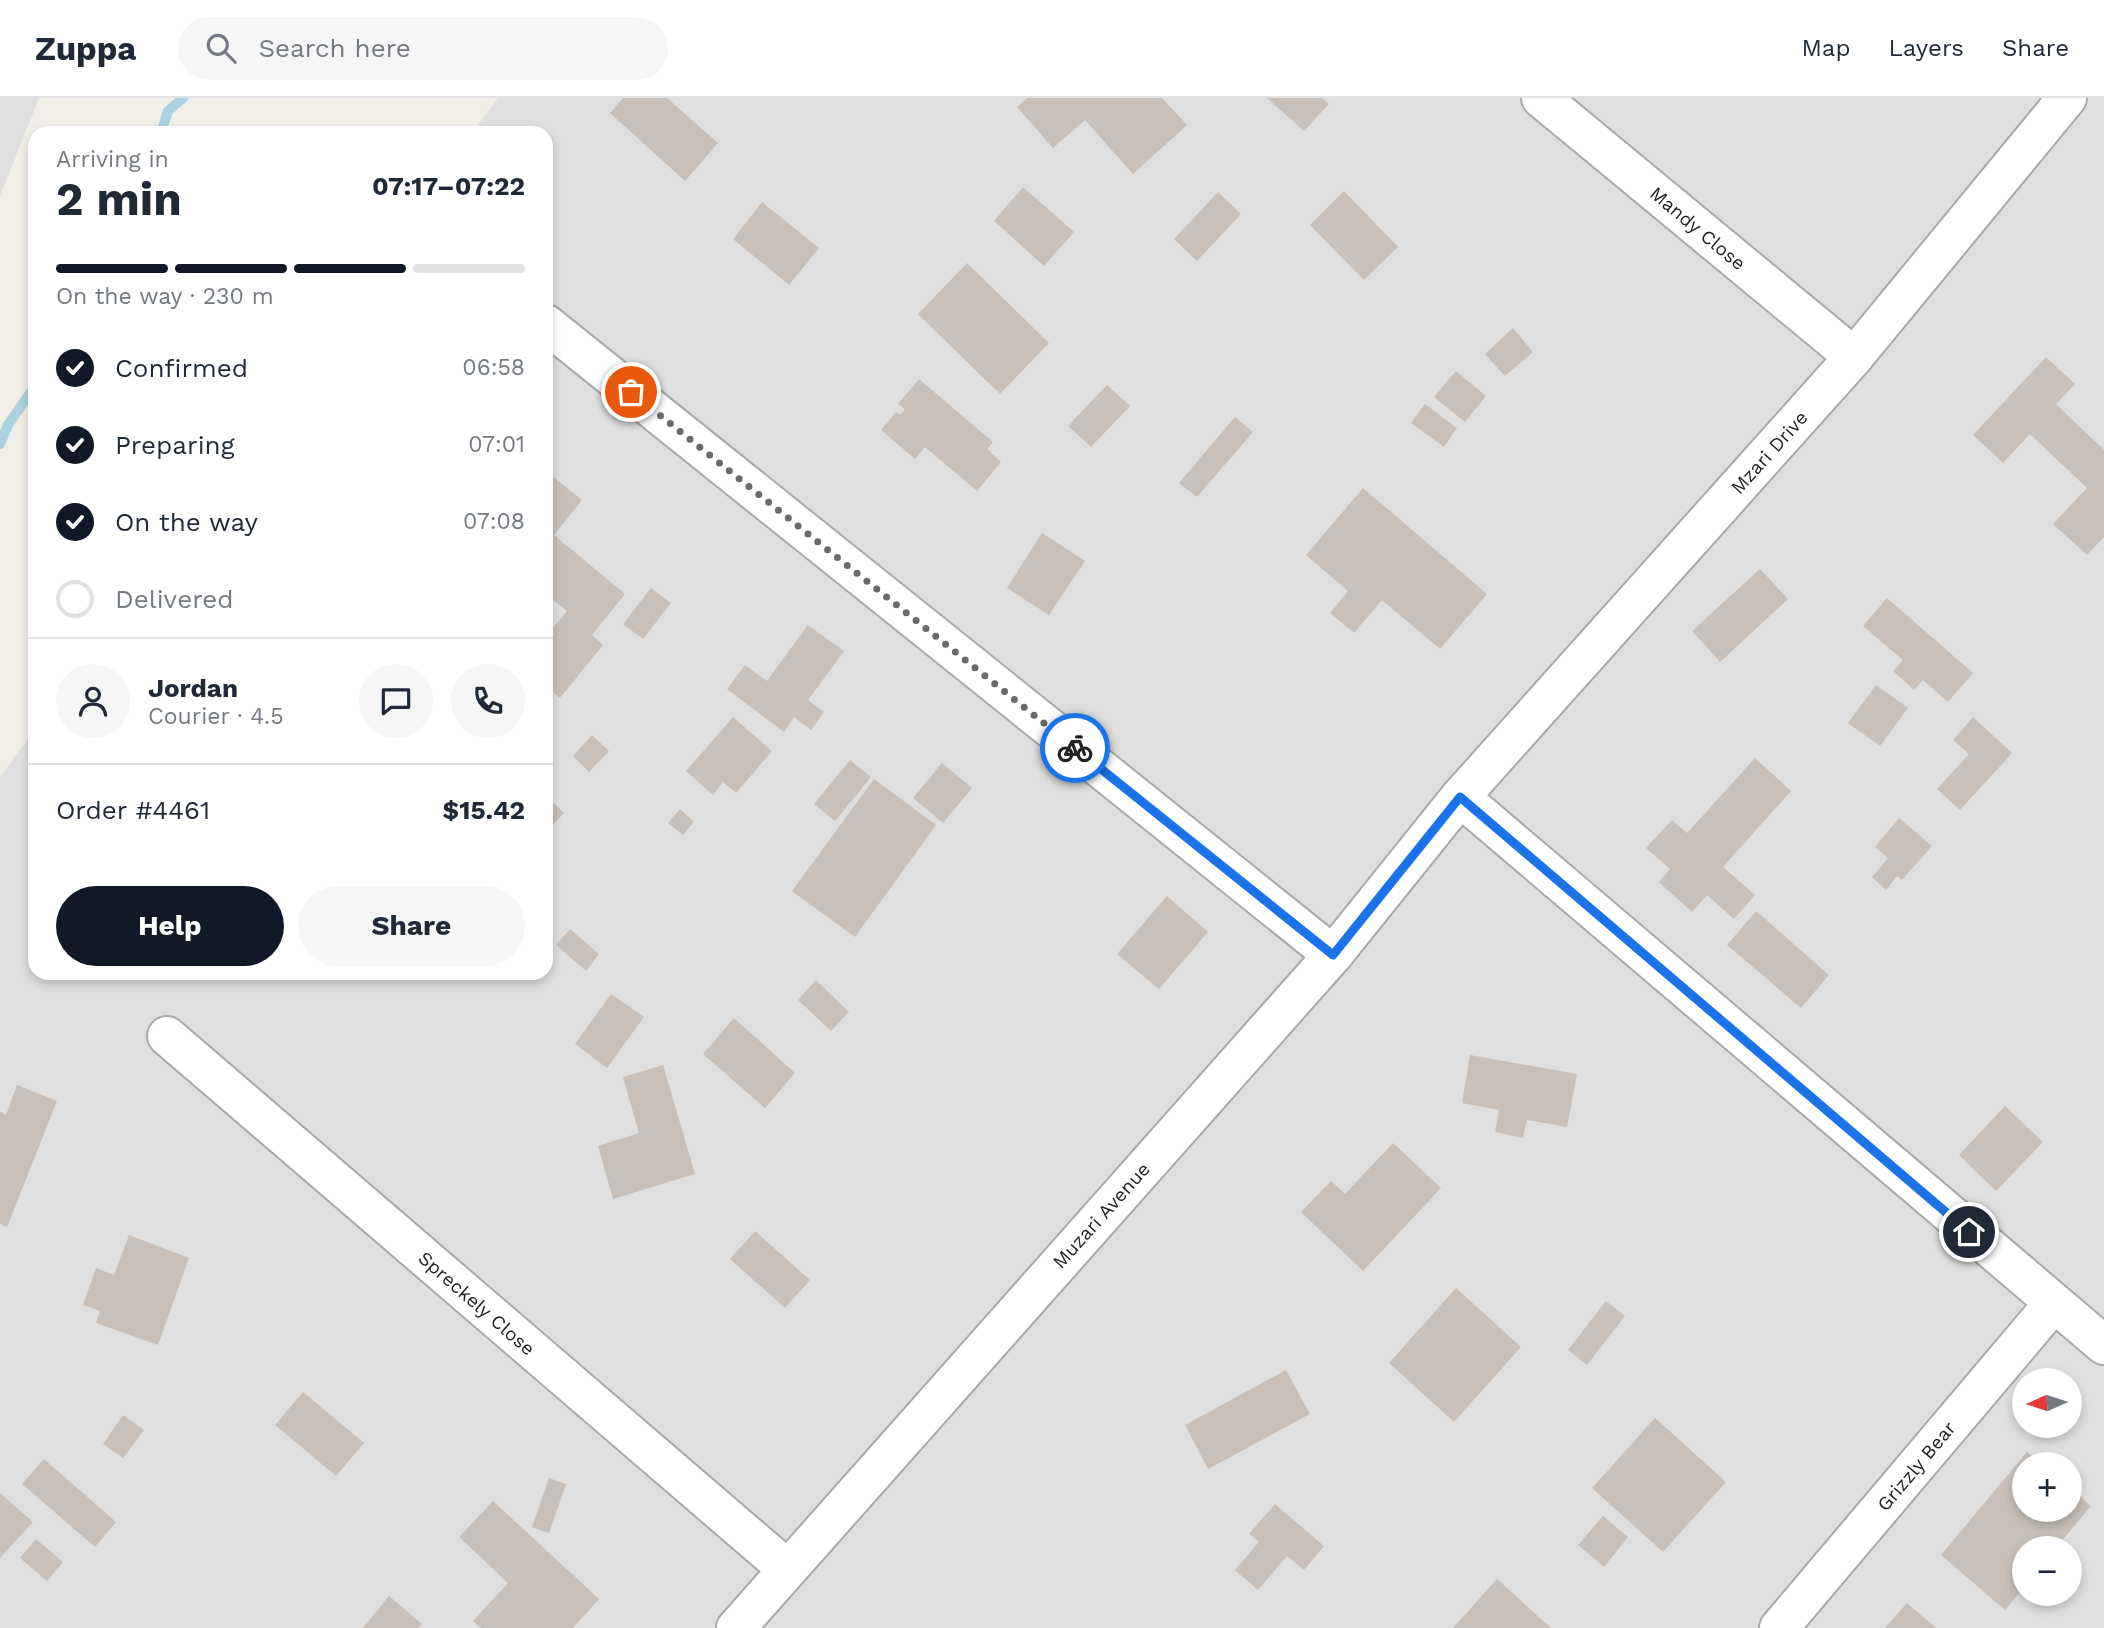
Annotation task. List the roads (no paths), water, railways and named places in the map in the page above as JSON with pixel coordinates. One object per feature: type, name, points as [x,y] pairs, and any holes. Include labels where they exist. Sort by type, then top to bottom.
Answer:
[{"type":"street","name":"Mandy Close","points":[[1541,98],[1854,357]]},
{"type":"street","name":"Mzari Drive","points":[[1460,797],[1854,357],[2067,98]]},
{"type":"street","points":[[553,330],[1333,955]]},
{"type":"street","points":[[1460,797],[2104,1345]]},
{"type":"street","name":"Muzari Avenue","points":[[736,1628],[1333,955],[1460,797]]},
{"type":"street","name":"Spreckely Close","points":[[167,1036],[787,1569]]},
{"type":"street","name":"Grizzly Bear","points":[[1779,1628],[2053,1304]]},
{"type":"waterway","points":[[163,126],[168,111],[183,98]]},
{"type":"waterway","points":[[0,444],[8,425],[28,396]]}]
